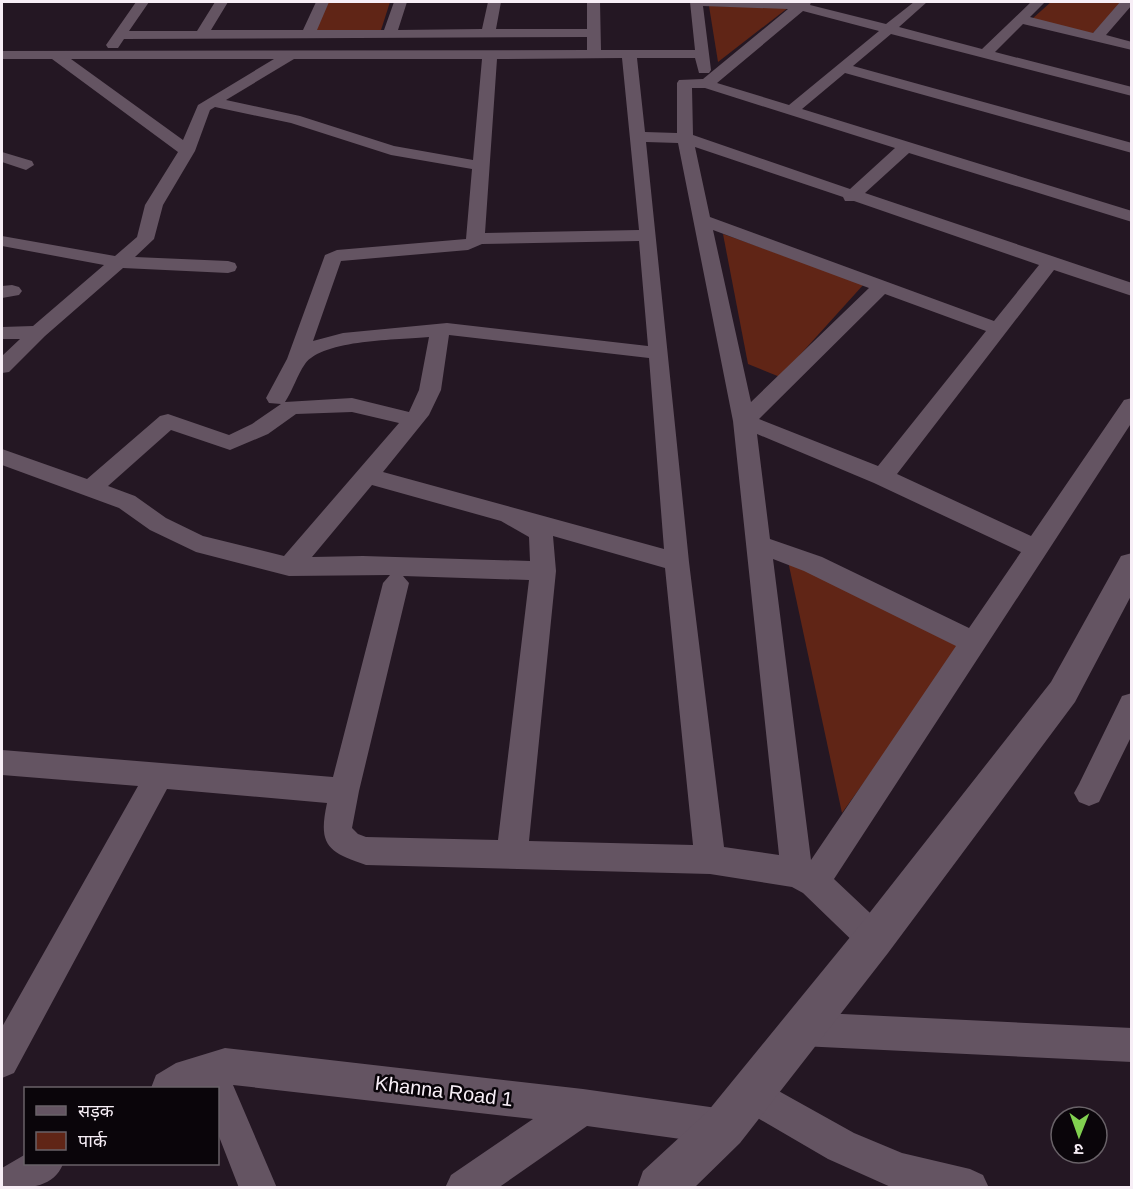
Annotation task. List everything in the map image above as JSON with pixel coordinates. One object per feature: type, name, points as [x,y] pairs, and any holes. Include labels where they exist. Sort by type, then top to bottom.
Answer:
[{"type":"street","points":[[106,55],[142,2]]},
{"type":"street","points":[[201,35],[221,2]]},
{"type":"street","points":[[308,34],[322,2]]},
{"type":"street","points":[[390,34],[400,2]]},
{"type":"street","points":[[488,33],[494,2]]},
{"type":"street","points":[[594,2],[594,54]]},
{"type":"street","points":[[706,84],[696,2],[796,3],[888,30],[1131,92]]},
{"type":"street","points":[[792,110],[845,68],[921,2]]},
{"type":"street","points":[[984,54],[1038,2]]},
{"type":"street","points":[[1097,37],[1127,2]]},
{"type":"street","points":[[706,84],[796,3]]},
{"type":"street","points":[[1020,19],[1131,45]]},
{"type":"street","points":[[120,35],[594,33]]},
{"type":"street","points":[[2,367],[148,234],[154,206],[187,151],[201,112],[213,102],[290,54]]},
{"type":"street","points":[[476,238],[490,54]]},
{"type":"street","points":[[630,54],[677,562],[710,860]]},
{"type":"street","points":[[674,54],[674,74],[684,84],[685,138],[744,421],[759,545],[806,878]]},
{"type":"street","points":[[2,55],[702,54]]},
{"type":"street","points":[[57,56],[187,151]]},
{"type":"street","points":[[845,68],[1131,148]]},
{"type":"street","points":[[684,84],[706,84],[1131,217]]},
{"type":"street","points":[[213,102],[295,119],[391,150],[481,166]]},
{"type":"street","points":[[637,137],[685,138],[1131,290]]},
{"type":"street","points":[[851,196],[907,146]]},
{"type":"street","points":[[2,157],[26,165]]},
{"type":"street","points":[[702,220],[999,329]]},
{"type":"street","points":[[277,398],[297,359],[332,259],[337,256],[468,245],[476,238],[648,235]]},
{"type":"street","points":[[2,241],[118,262],[228,267]]},
{"type":"street","points":[[882,477],[1050,263]]},
{"type":"street","points":[[744,421],[883,285]]},
{"type":"street","points":[[297,359],[316,347],[343,339],[454,329],[657,353]]},
{"type":"street","points":[[289,567],[423,407],[430,390],[440,330]]},
{"type":"street","points":[[2,333],[38,332]]},
{"type":"street","points":[[91,488],[168,421],[230,443],[260,429],[291,407],[352,405],[414,420]]},
{"type":"street","points":[[806,878],[974,643],[1131,405]]},
{"type":"street","points":[[744,421],[882,477],[1036,549]]},
{"type":"street","points":[[2,457],[127,502],[164,528],[196,543],[289,567],[363,565],[543,571]]},
{"type":"street","points":[[366,475],[677,562]]},
{"type":"street","points":[[508,515],[541,533],[543,571],[512,855]]},
{"type":"street","points":[[759,545],[813,564],[974,643]]},
{"type":"street","points":[[660,1188],[723,1127],[874,939],[1064,692],[1131,564]]},
{"type":"street","points":[[396,583],[344,791],[337,828],[348,845],[366,851],[710,860],[806,878],[831,896],[874,939]]},
{"type":"street","points":[[1089,793],[1131,704]]},
{"type":"street","points":[[2,762],[344,791]]},
{"type":"street","points":[[2,1061],[160,774]]},
{"type":"street","points":[[801,1029],[1131,1045]]},
{"type":"street","name":"Khanna Road 1","points":[[172,1087],[189,1076],[214,1083],[225,1066],[583,1107],[723,1127]]},
{"type":"street","points":[[750,1093],[841,1146],[901,1172],[970,1188]]},
{"type":"street","points":[[219,1095],[258,1188]]},
{"type":"street","points":[[464,1188],[583,1107]]},
{"type":"street","points":[[3,1188],[42,1165]]},
{"type":"green space","points":[[328,2],[390,2],[381,30],[316,30]]},
{"type":"green space","points":[[1051,2],[1122,2],[1092,34],[1032,19]]},
{"type":"green space","points":[[709,6],[789,7],[718,62]]},
{"type":"green space","points":[[723,234],[864,284],[780,377],[748,364]]},
{"type":"green space","points":[[788,561],[963,644],[842,813]]}]
